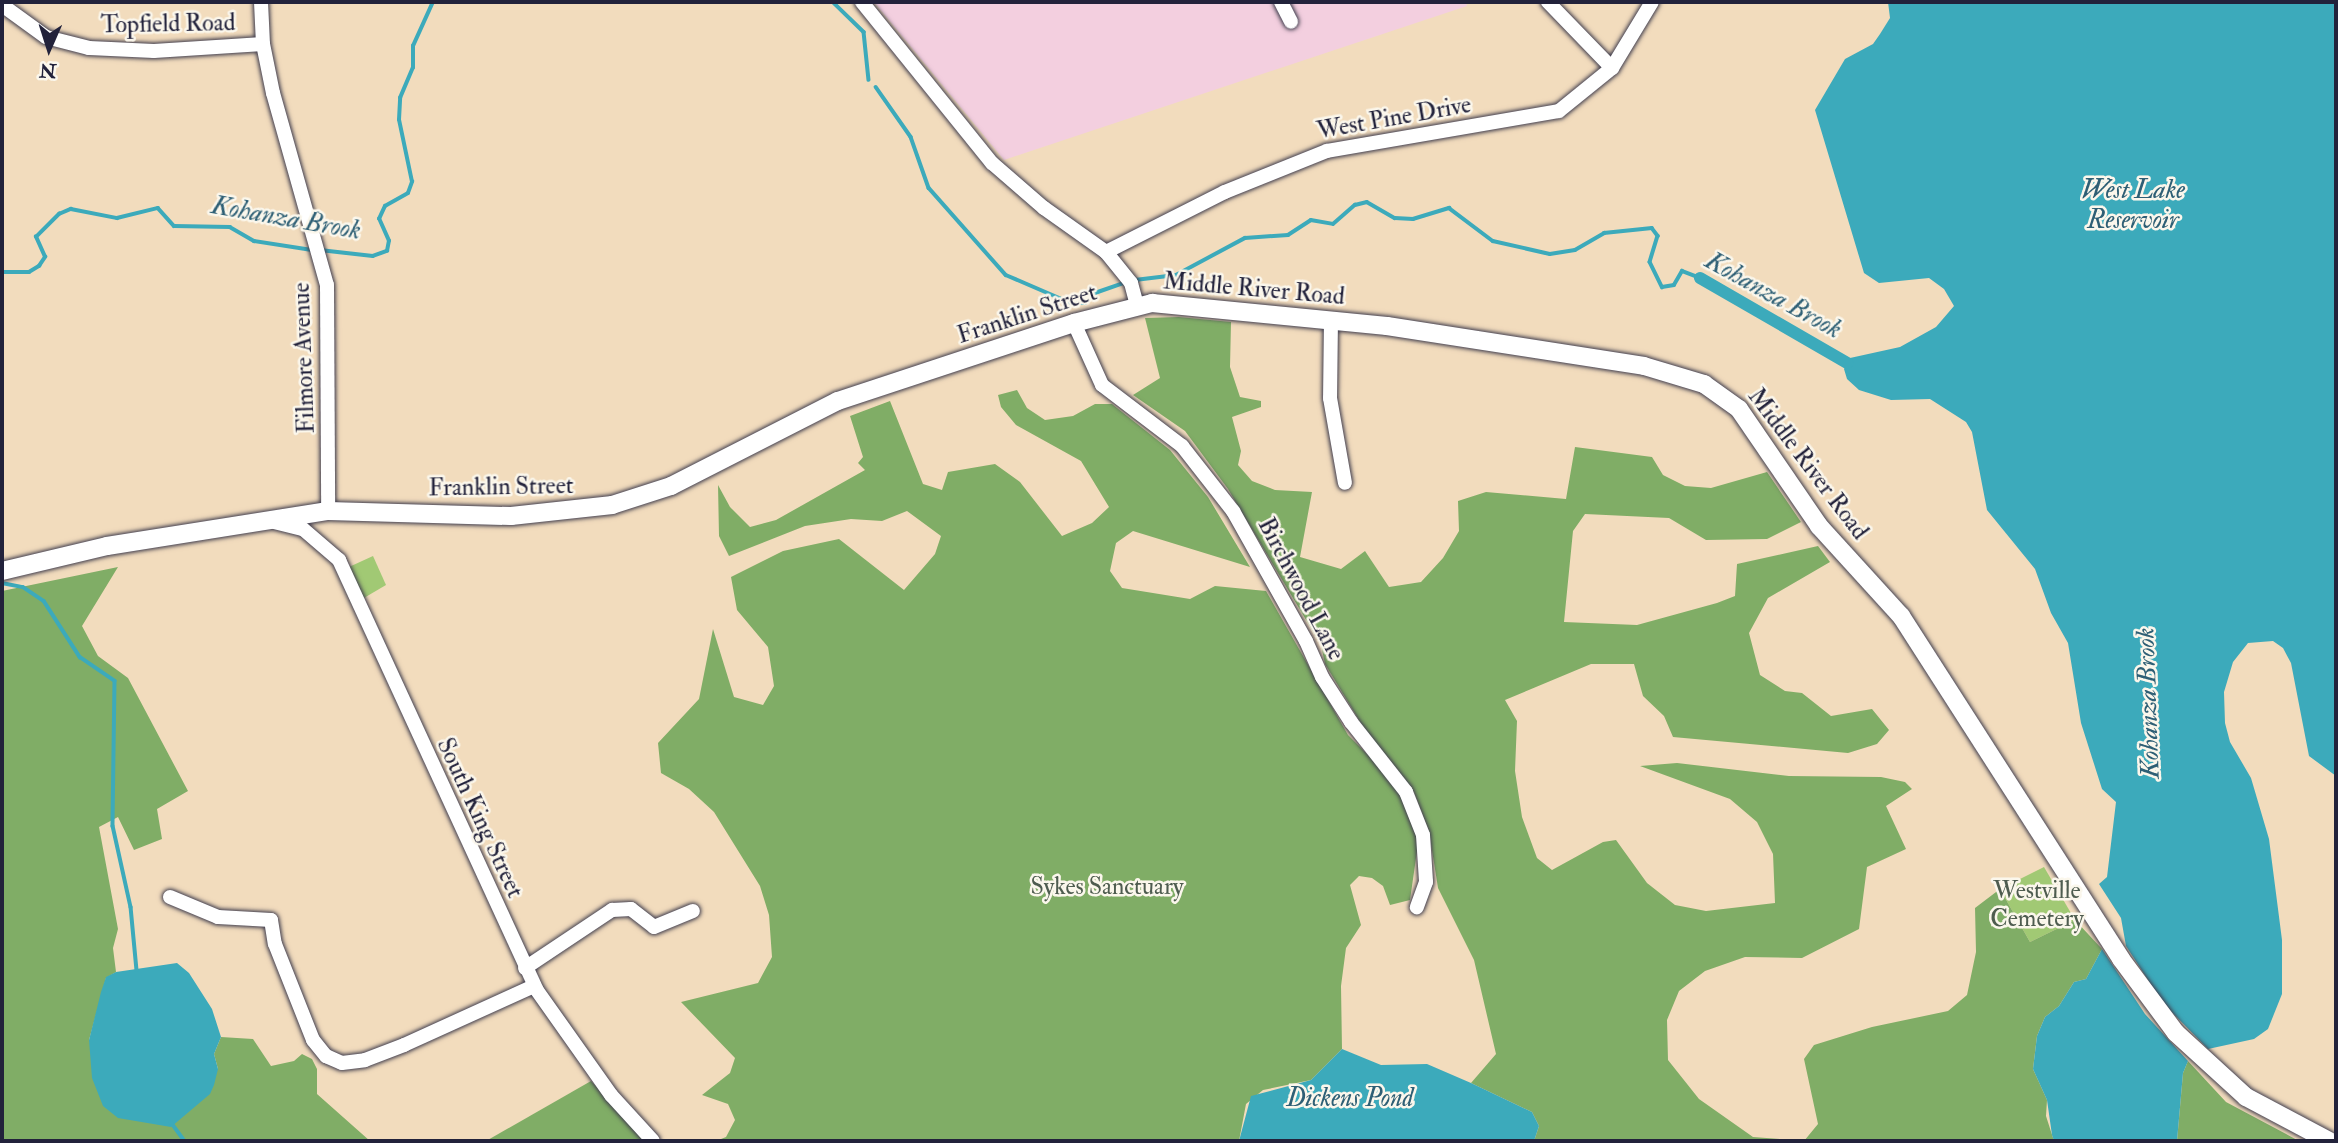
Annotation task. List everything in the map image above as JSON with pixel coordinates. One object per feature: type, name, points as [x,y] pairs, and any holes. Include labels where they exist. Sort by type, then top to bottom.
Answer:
[{"type":"main road","name":"Franklin Street","points":[[2,570],[107,546],[274,522],[328,511],[511,516],[612,505],[687,478],[838,401],[1074,323],[1136,299]]},
{"type":"main road","name":"Middle River Road","points":[[1136,299],[1331,319],[1644,366],[1704,384],[1724,396],[1758,435],[1819,526],[1901,616],[2157,1010],[2222,1079],[2323,1140]]},
{"type":"street","name":"Filmore Avenue","points":[[261,2],[263,44],[327,285],[330,338],[328,511]]},
{"type":"street","name":"Middle River Road","points":[[862,2],[992,163],[1044,208],[1106,253],[1136,299]]},
{"type":"street","points":[[1281,2],[1291,22]]},
{"type":"street","points":[[1548,2],[1612,68]]},
{"type":"street","name":"West Pine Drive","points":[[1106,253],[1225,192],[1327,151],[1559,111],[1612,68],[1652,2]]},
{"type":"street","name":"Topfield Road","points":[[2,5],[46,37],[89,48],[155,51],[263,44]]},
{"type":"street","points":[[1331,319],[1330,398],[1345,483]]},
{"type":"street","name":"Birchwood Lane","points":[[1074,323],[1101,385],[1182,446],[1226,502],[1306,641],[1322,677],[1406,792],[1423,835],[1426,882],[1417,907]]},
{"type":"street","name":"South King Street","points":[[274,522],[303,529],[339,560],[534,986],[611,1095],[653,1141]]},
{"type":"street","points":[[170,897],[218,917],[271,920],[275,944],[313,1040],[326,1056],[342,1063],[365,1060],[404,1045],[534,986]]},
{"type":"street","points":[[525,968],[611,910],[631,909],[654,927],[693,911]]},
{"type":"shaded area","points":[[874,2],[1466,2],[1467,6],[1004,160]]},
{"type":"green space","points":[[1179,317],[1231,322],[1230,367],[1240,397],[1261,401],[1261,407],[1232,417],[1241,451],[1238,465],[1252,481],[1275,490],[1312,492],[1300,557],[1341,569],[1365,551],[1389,587],[1421,582],[1443,558],[1459,531],[1458,501],[1486,492],[1566,499],[1575,447],[1652,457],[1663,475],[1685,486],[1711,488],[1767,472],[1801,522],[1767,539],[1706,540],[1669,518],[1585,514],[1573,531],[1564,622],[1637,625],[1717,603],[1735,596],[1737,564],[1818,546],[1830,562],[1768,598],[1749,633],[1760,675],[1785,691],[1802,693],[1831,716],[1872,709],[1889,730],[1877,744],[1848,753],[1673,737],[1664,716],[1643,696],[1634,664],[1591,664],[1505,700],[1517,721],[1515,771],[1522,817],[1537,858],[1552,870],[1603,842],[1616,840],[1647,883],[1675,905],[1706,911],[1775,903],[1773,854],[1757,822],[1730,799],[1640,766],[1677,763],[1789,776],[1881,777],[1905,782],[1912,789],[1886,806],[1906,849],[1867,867],[1859,929],[1802,958],[1745,957],[1705,971],[1679,991],[1667,1020],[1668,1060],[1699,1099],[1753,1137],[1804,1141],[1534,1141],[1539,1126],[1532,1112],[1471,1083],[1496,1054],[1474,960],[1438,888],[1429,831],[1414,792],[1362,725],[1325,664],[1321,645],[1228,489],[1185,431],[1133,395],[1160,378],[1145,318]]},
{"type":"green space","name":"Sykes Sanctuary","points":[[1017,390],[1027,408],[1045,420],[1073,416],[1095,404],[1112,404],[1170,450],[1208,497],[1250,567],[1133,531],[1116,543],[1110,571],[1122,588],[1190,599],[1215,586],[1266,591],[1348,735],[1387,774],[1403,799],[1419,837],[1410,900],[1390,905],[1383,886],[1372,878],[1359,876],[1350,885],[1361,925],[1346,948],[1341,986],[1342,1049],[1311,1080],[1263,1090],[1246,1104],[1239,1141],[716,1141],[726,1137],[735,1120],[728,1104],[702,1095],[730,1073],[735,1058],[681,1002],[758,983],[772,957],[769,915],[760,886],[714,812],[689,789],[661,773],[658,743],[699,699],[713,629],[734,697],[763,705],[774,686],[768,647],[737,610],[731,577],[783,551],[839,539],[904,590],[935,554],[941,536],[907,511],[882,521],[851,519],[805,526],[729,556],[719,536],[718,485],[730,507],[750,527],[776,520],[865,470],[858,463],[863,457],[850,416],[890,401],[923,484],[942,490],[948,472],[995,464],[1020,482],[1062,536],[1092,523],[1109,507],[1081,461],[1016,425],[1001,407],[998,395]]},
{"type":"green space","points":[[373,556],[386,585],[352,605],[338,572]]},
{"type":"green space","points":[[118,567],[82,626],[98,656],[128,678],[188,791],[157,809],[162,839],[134,850],[118,817],[99,827],[118,929],[113,948],[116,972],[106,978],[89,1040],[218,1069],[214,1054],[221,1037],[253,1039],[271,1066],[294,1061],[302,1054],[312,1059],[317,1069],[317,1094],[370,1141],[2,1141],[2,591]]},
{"type":"green space","name":"Westville Cemetery","points":[[2044,867],[2075,920],[2030,942],[2000,889]]},
{"type":"green space","points":[[2000,889],[2030,942],[2075,920],[2102,949],[2086,979],[2074,982],[2059,1006],[2045,1017],[2037,1036],[2033,1069],[2047,1100],[2046,1116],[2054,1141],[1804,1141],[1818,1124],[1804,1059],[1814,1045],[1872,1027],[1948,1011],[1967,995],[1976,952],[1975,908]]},
{"type":"green space","points":[[2188,1061],[2226,1102],[2299,1141],[2177,1141],[2183,1073]]},
{"type":"green space","points":[[591,1081],[647,1141],[486,1141]]},
{"type":"water","name":"West Lake Reservoir","points":[[1888,2],[2336,2],[2336,776],[2309,756],[2291,663],[2283,648],[2273,641],[2248,643],[2233,662],[2224,692],[2225,723],[2230,742],[2251,778],[2269,839],[2282,940],[2282,994],[2268,1029],[2254,1039],[2208,1049],[2163,1003],[2126,946],[2121,918],[2099,884],[2107,877],[2116,802],[2102,789],[2081,723],[2068,643],[2051,613],[2035,569],[1987,510],[1972,432],[1966,422],[1930,399],[1891,400],[1859,390],[1847,379],[1844,369],[1850,358],[1900,347],[1936,327],[1954,306],[1944,289],[1929,278],[1879,283],[1864,273],[1815,110],[1845,59],[1873,44],[1880,34],[1890,18]]},
{"type":"water","points":[[2102,949],[2145,1014],[2188,1061],[2183,1073],[2177,1141],[2054,1141],[2047,1100],[2033,1069],[2037,1036],[2045,1017],[2059,1006],[2074,982],[2086,979]]},
{"type":"water","points":[[177,963],[189,973],[212,1009],[221,1037],[214,1054],[218,1069],[214,1085],[210,1094],[171,1127],[118,1118],[103,1106],[92,1078],[89,1040],[106,977],[116,972]]},
{"type":"water","name":"Dickens Pond","points":[[1342,1049],[1381,1065],[1427,1064],[1532,1112],[1539,1126],[1534,1141],[1239,1141],[1251,1096],[1311,1080]]},
{"type":"waterway","name":"Kohanza Brook","points":[[320,250],[373,256],[387,251],[389,241],[379,219],[385,206],[408,193],[412,182],[399,120],[400,98],[413,68],[413,46],[433,2]]},
{"type":"waterway","name":"Kohanza Brook","points":[[833,2],[864,32],[869,80]]},
{"type":"waterway","name":"Kohanza Brook","points":[[876,87],[911,137],[929,188],[1006,275],[1071,303],[1085,303],[1095,293],[1124,283]]},
{"type":"waterway","name":"Kohanza Brook","points":[[1135,280],[1176,275],[1245,238],[1288,235],[1311,220],[1333,224],[1355,205],[1367,202],[1395,218],[1413,219],[1449,208],[1493,241],[1550,254],[1575,250],[1604,233],[1652,228],[1658,236],[1650,262],[1662,287],[1674,285],[1682,271],[1700,278]]},
{"type":"waterway","name":"Kohanza Brook","points":[[2,272],[29,272],[39,266],[45,257],[36,237],[59,214],[71,209],[117,218],[158,208],[174,226],[230,227],[254,241],[313,250]]},
{"type":"waterway","name":"Kohanza Brook","points":[[1700,278],[1847,363]]},
{"type":"waterway","points":[[2,583],[23,587],[44,601],[80,657],[115,681],[113,826],[131,907],[137,970]]},
{"type":"waterway","points":[[171,1122],[185,1141]]}]
